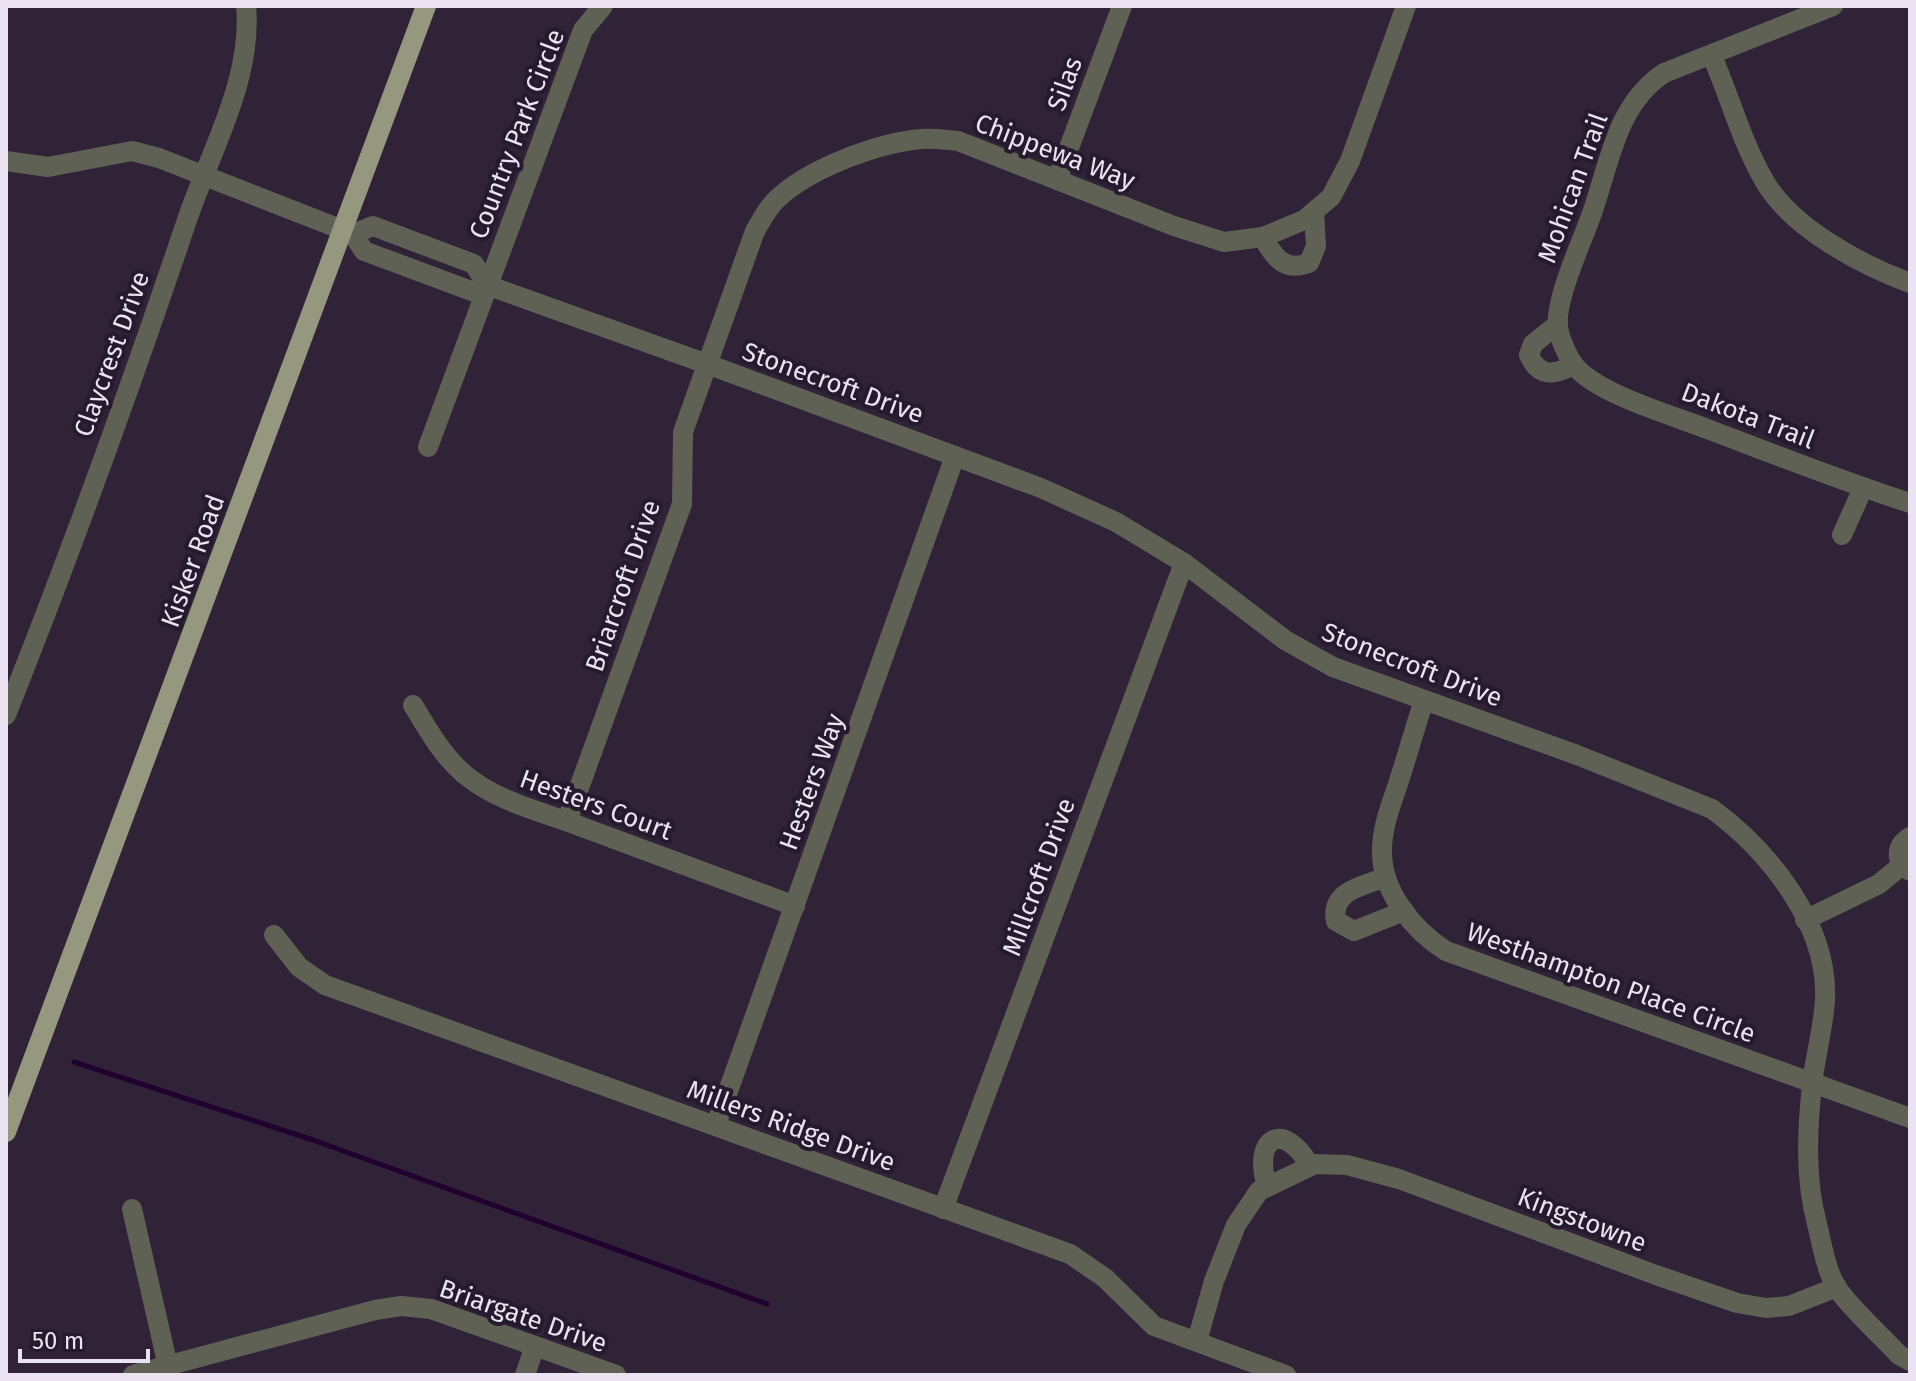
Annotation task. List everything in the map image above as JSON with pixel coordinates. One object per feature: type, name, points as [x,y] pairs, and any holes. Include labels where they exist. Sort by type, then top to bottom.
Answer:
[{"type":"main road","name":"Kisker Road","points":[[6,1132],[349,233],[426,6]]},
{"type":"street","name":"Claycrest Drive","points":[[6,715],[16,664],[155,316],[235,89],[249,34],[246,6]]},
{"type":"street","name":"Country Park Circle","points":[[428,447],[583,30],[603,6]]},
{"type":"street","name":"Silas","points":[[1057,180],[1122,6]]},
{"type":"street","name":"Chippewa Way","points":[[707,364],[755,231],[772,203],[799,182],[842,161],[885,147],[922,139],[958,141],[1174,226],[1224,242],[1263,237],[1304,220],[1331,197],[1350,161],[1406,6]]},
{"type":"street","name":"Mohican Trail","points":[[1558,324],[1558,309],[1593,212],[1614,139],[1633,102],[1647,85],[1664,73],[1833,6]]},
{"type":"street","points":[[1712,56],[1741,131],[1771,191],[1832,247],[1910,283]]},
{"type":"street","name":"Stonecroft Drive","points":[[6,161],[48,167],[132,151],[159,158],[349,233],[364,251],[474,292],[487,285],[1041,488],[1116,522],[1184,563],[1285,640],[1333,667],[1577,755],[1712,809],[1731,822],[1769,859],[1786,882],[1816,942],[1825,999],[1812,1085],[1808,1143],[1810,1199],[1837,1287],[1899,1355],[1910,1361]]},
{"type":"street","points":[[1263,237],[1273,256],[1288,266],[1298,267],[1309,263],[1316,246],[1314,212]]},
{"type":"street","points":[[1558,324],[1573,365],[1557,374],[1543,373],[1529,355],[1533,344],[1558,324]]},
{"type":"street","name":"Briarcroft Drive","points":[[567,821],[682,504],[683,432],[707,364]]},
{"type":"street","name":"Dakota Trail","points":[[1573,365],[1612,392],[1910,503]]},
{"type":"street","name":"Hesters Way","points":[[716,1125],[955,456]]},
{"type":"street","points":[[1842,535],[1863,488]]},
{"type":"street","name":"Millcroft Drive","points":[[943,1209],[1184,563]]},
{"type":"street","name":"Westhampton Place Circle","points":[[1424,700],[1384,825],[1381,852],[1386,877],[1409,920],[1421,933],[1446,951],[1910,1118]]},
{"type":"street","name":"Hesters Court","points":[[413,705],[440,749],[464,774],[494,794],[526,809],[567,821],[795,906]]},
{"type":"street","points":[[1805,920],[1906,868],[1898,854],[1899,848],[1910,837]]},
{"type":"street","points":[[1386,877],[1338,898],[1334,911],[1336,921],[1354,931],[1404,911]]},
{"type":"street","name":"Millers Ridge Drive","points":[[274,935],[299,967],[325,985],[1070,1254],[1105,1278],[1154,1326],[1286,1375]]},
{"type":"street","points":[[1267,1186],[1261,1157],[1269,1141],[1275,1137],[1293,1143],[1310,1166]]},
{"type":"street","name":"Kingstowne","points":[[1197,1341],[1214,1281],[1236,1225],[1259,1191],[1315,1164],[1368,1169],[1737,1303],[1766,1308],[1789,1306],[1837,1287]]},
{"type":"street","points":[[132,1209],[168,1370]]},
{"type":"street","name":"Briargate Drive","points":[[133,1375],[168,1370],[375,1310],[401,1306],[431,1309],[616,1375]]},
{"type":"street","points":[[525,1375],[535,1346]]},
{"type":"waterway","points":[[74,1062],[313,1140],[767,1304]]}]
